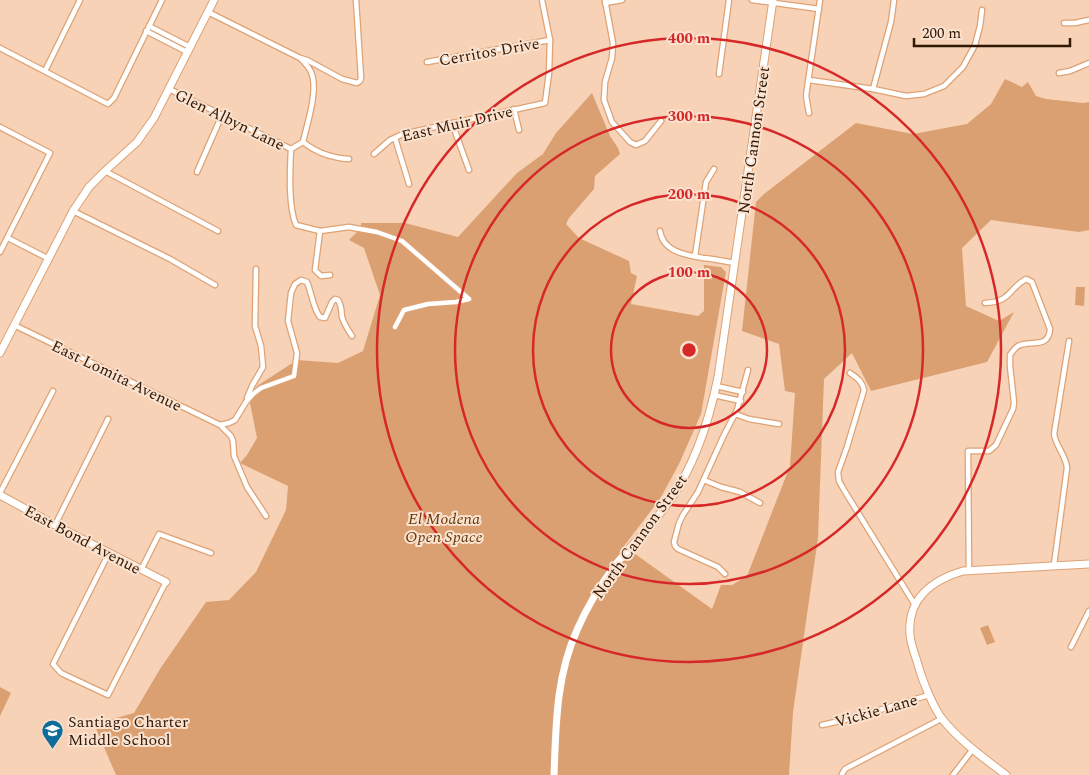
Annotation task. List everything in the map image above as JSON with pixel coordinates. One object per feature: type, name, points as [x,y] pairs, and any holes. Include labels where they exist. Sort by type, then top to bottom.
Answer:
[{"type":"street","points":[[45,71],[80,0]]},
{"type":"street","points":[[0,48],[108,104],[114,98],[162,0]]},
{"type":"street","points":[[0,353],[74,211],[89,188],[104,171],[137,142],[154,118],[214,0]]},
{"type":"street","points":[[208,12],[300,58],[356,83],[361,78],[356,0]]},
{"type":"street","points":[[542,0],[550,40]]},
{"type":"street","points":[[622,0],[605,2],[613,43],[612,58],[605,82],[604,100],[612,122],[630,142],[636,145],[645,141],[661,121]]},
{"type":"street","points":[[719,74],[729,0]]},
{"type":"street","points":[[752,0],[773,1],[819,9]]},
{"type":"street","points":[[809,113],[806,96],[820,0]]},
{"type":"street","points":[[873,89],[891,22],[894,0]]},
{"type":"street","name":"North Cannon Street","points":[[554,775],[559,690],[564,668],[577,630],[606,578],[676,490],[698,449],[704,433],[716,386],[773,1]]},
{"type":"street","points":[[808,80],[873,89],[906,96],[924,94],[944,86],[963,67],[975,45],[982,10]]},
{"type":"street","points":[[1064,23],[1089,20]]},
{"type":"street","points":[[149,26],[189,50]]},
{"type":"street","points":[[146,32],[189,50]]},
{"type":"street","name":"Cerritos Drive","points":[[427,62],[550,40]]},
{"type":"street","name":"East Muir Drive","points":[[374,154],[394,138],[403,134],[545,103],[549,73],[550,40]]},
{"type":"street","points":[[300,58],[311,72],[314,79],[314,90],[303,142],[291,149],[290,181],[293,218],[296,225],[320,231],[349,227],[377,232],[402,241],[469,299],[428,304],[404,310],[395,327]]},
{"type":"street","points":[[1060,73],[1089,63]]},
{"type":"street","name":"Glen Albyn Lane","points":[[169,89],[291,149]]},
{"type":"street","points":[[514,109],[520,130]]},
{"type":"street","points":[[197,172],[222,115]]},
{"type":"street","points":[[452,124],[469,170]]},
{"type":"street","points":[[0,127],[50,153],[0,252]]},
{"type":"street","points":[[394,138],[409,184]]},
{"type":"street","points":[[303,142],[310,148],[325,155],[349,159]]},
{"type":"street","points":[[694,256],[706,182],[714,169]]},
{"type":"street","points":[[104,171],[218,231]]},
{"type":"street","points":[[74,211],[170,259],[215,285]]},
{"type":"street","points":[[320,231],[314,270],[321,276],[330,275]]},
{"type":"street","points":[[660,232],[662,239],[668,246],[678,252],[735,263]]},
{"type":"street","points":[[8,238],[49,258]]},
{"type":"street","points":[[246,402],[252,386],[263,367],[261,346],[255,326],[256,268]]},
{"type":"street","points":[[969,570],[968,452],[989,452],[996,445],[1013,410],[1010,355],[1018,346],[1041,343],[1050,334],[1050,329],[1032,282],[1026,279],[1006,297],[994,303],[985,303]]},
{"type":"street","points":[[220,425],[235,420],[246,402],[261,388],[294,376],[297,353],[288,320],[291,293],[295,284],[301,280],[307,282],[320,317],[324,318],[334,299],[338,300],[341,304],[342,318],[346,329],[352,336]]},
{"type":"street","name":"East Lomita Avenue","points":[[14,326],[220,425]]},
{"type":"street","points":[[1054,566],[1067,468],[1065,457],[1055,441],[1054,434],[1069,341]]},
{"type":"street","points":[[725,574],[718,568],[680,550],[675,546],[674,540],[681,519],[698,492],[741,401],[748,370]]},
{"type":"street","points":[[850,373],[860,380],[864,390],[838,475],[839,481],[915,605]]},
{"type":"street","points":[[716,386],[743,392]]},
{"type":"street","points":[[0,494],[53,391]]},
{"type":"street","points":[[714,395],[741,401]]},
{"type":"street","points":[[735,414],[749,419],[779,424]]},
{"type":"street","points":[[55,525],[108,419]]},
{"type":"street","points":[[220,425],[231,436],[234,456],[247,487],[266,516]]},
{"type":"street","points":[[704,480],[740,492],[760,504]]},
{"type":"street","name":"East Bond Avenue","points":[[0,494],[55,525],[166,582]]},
{"type":"street","points":[[141,570],[159,534],[211,553]]},
{"type":"street","points":[[109,553],[53,664],[61,673],[108,695],[166,582]]},
{"type":"street","points":[[1006,775],[962,741],[941,718],[922,678],[912,643],[910,626],[915,605],[925,591],[935,582],[950,575],[969,570],[1089,564]]},
{"type":"street","points":[[1071,648],[1089,611]]},
{"type":"street","name":"Vickie Lane","points":[[822,725],[853,718],[929,695]]},
{"type":"street","points":[[842,775],[846,769],[941,718]]},
{"type":"street","points":[[953,775],[972,749]]},
{"type":"green space","name":"El Modena Open Space","points":[[1005,79],[1022,87],[1028,82],[1036,96],[1046,99],[1089,102],[1089,230],[1079,232],[991,220],[962,248],[966,306],[999,321],[1014,312],[987,362],[871,391],[852,353],[824,379],[818,538],[793,712],[789,775],[116,775],[94,724],[134,713],[160,669],[206,602],[229,600],[256,572],[286,510],[288,486],[240,463],[257,438],[250,403],[257,386],[297,360],[338,363],[363,351],[380,295],[364,248],[349,240],[361,228],[361,223],[405,223],[458,237],[517,173],[543,154],[556,133],[592,93],[610,136],[620,154],[595,176],[594,189],[566,224],[579,238],[629,261],[631,273],[637,276],[631,304],[698,316],[704,311],[704,265],[721,267],[726,272],[701,414],[679,464],[660,499],[624,546],[712,609],[721,585],[732,585],[747,576],[790,466],[795,393],[785,391],[779,344],[742,331],[756,202],[856,123],[913,134],[967,124],[991,104]]},
{"type":"green space","points":[[1076,287],[1085,287],[1084,306],[1075,305]]},
{"type":"green space","points":[[988,625],[995,642],[987,645],[980,628]]},
{"type":"green space","points":[[0,687],[11,693],[0,716]]},
{"type":"place","name":"Santiago Charter Middle School","points":[[52,749]]}]
